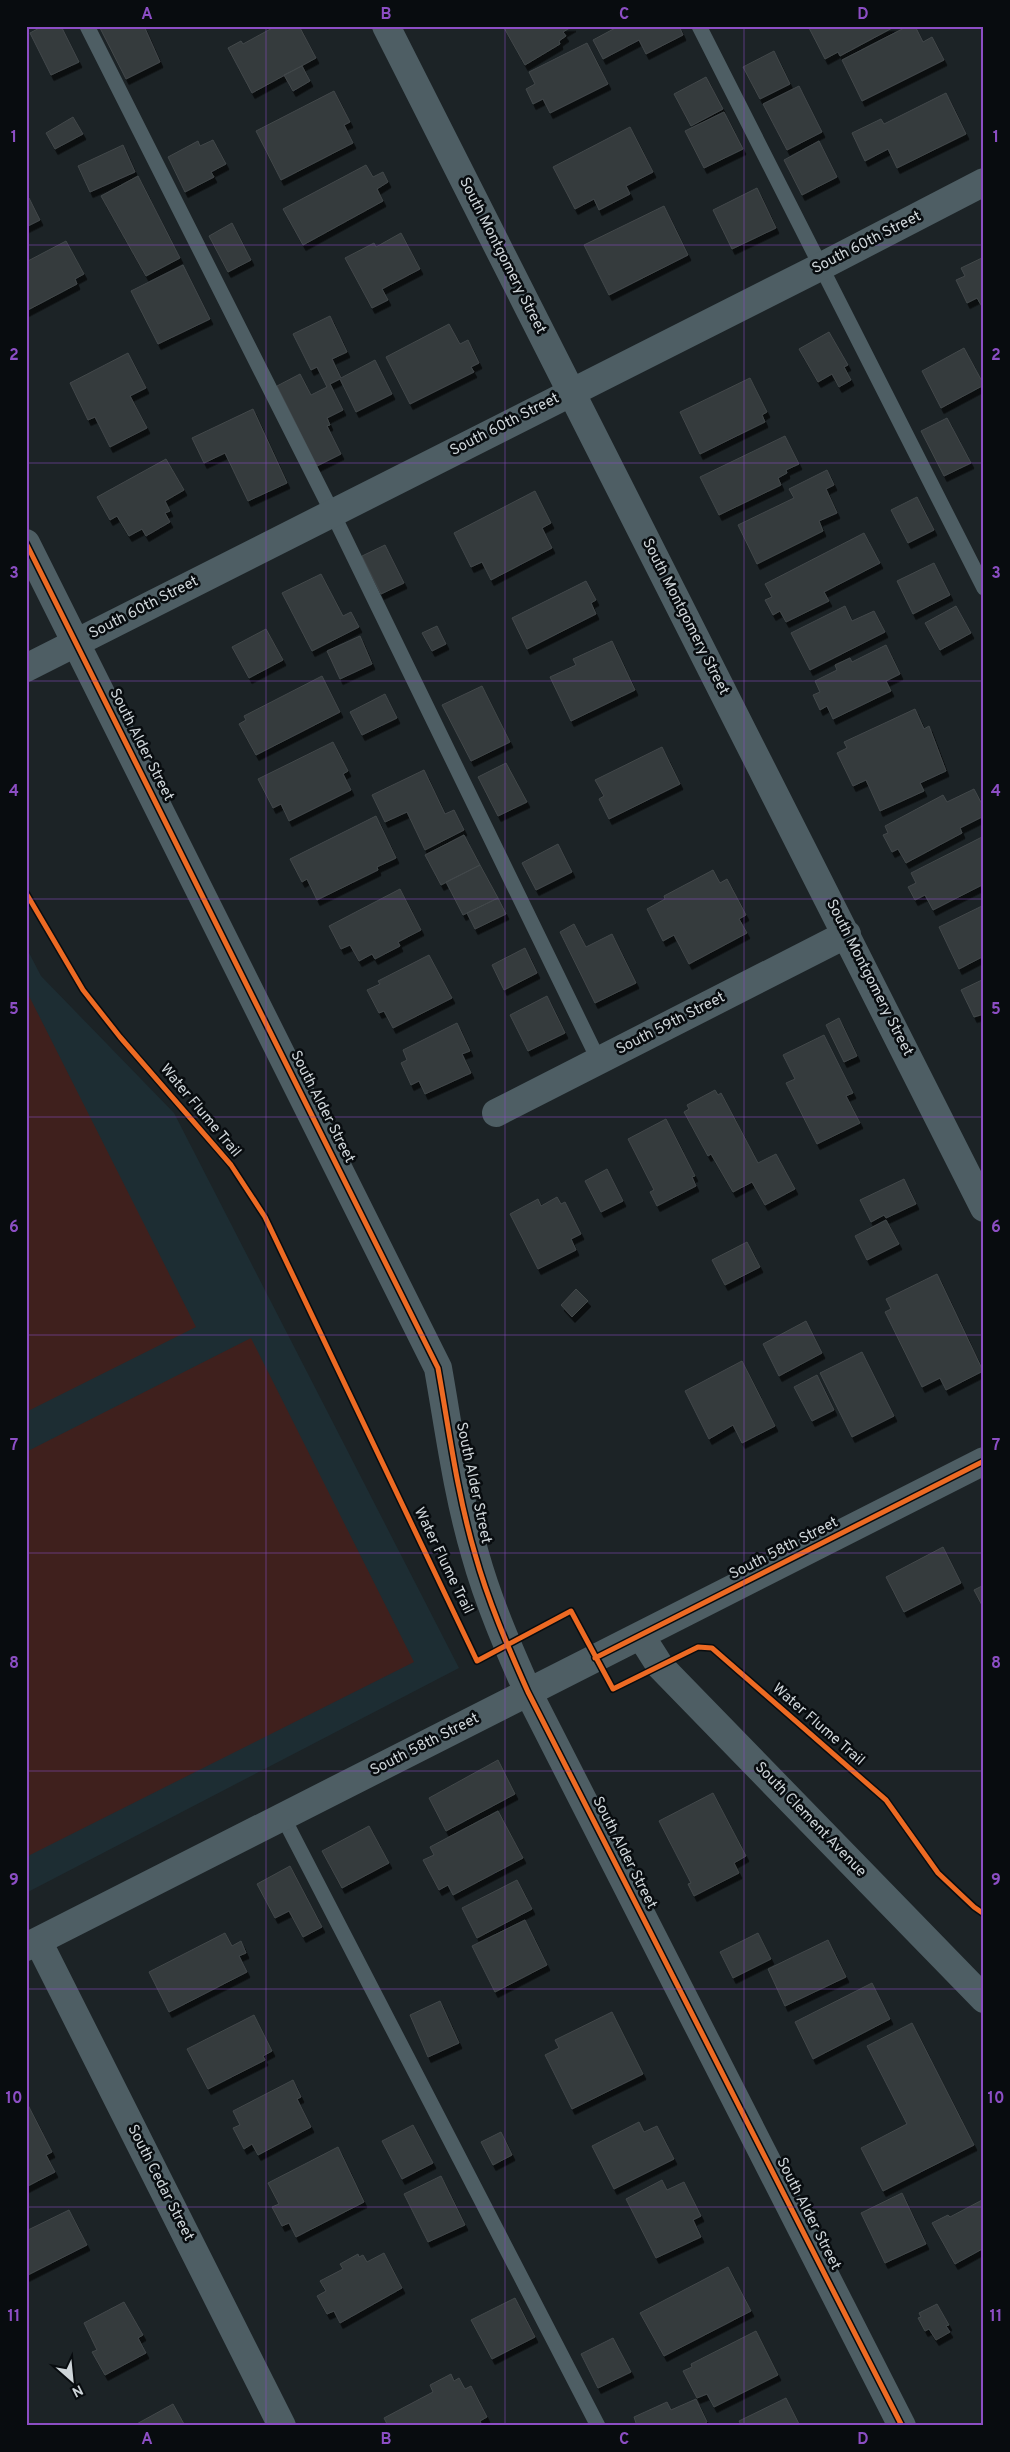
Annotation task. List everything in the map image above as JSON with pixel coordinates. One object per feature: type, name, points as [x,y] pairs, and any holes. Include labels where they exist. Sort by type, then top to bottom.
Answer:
[{"type":"street","name":"South Montgomery Street","points":[[386,26],[984,1208]]},
{"type":"street","name":"South 60th Street","points":[[26,668],[822,266],[984,182]]},
{"type":"street","name":"South Alder Street","points":[[26,544],[438,1368],[463,1508],[475,1554],[507,1645],[528,1692],[902,2426]]},
{"type":"street","name":"South 59th Street","points":[[496,1114],[847,934]]},
{"type":"street","name":"South 58th Street","points":[[32,1944],[984,1461]]},
{"type":"street","name":"South Clement Avenue","points":[[641,1636],[660,1666],[984,1999]]},
{"type":"street","name":"South Cedar Street","points":[[32,1944],[282,2426]]},
{"type":"lane","points":[[87,26],[332,512],[599,1061]]},
{"type":"lane","points":[[699,26],[984,588]]},
{"type":"lane","points":[[283,1817],[598,2426]]},
{"type":"shaded area","points":[[26,947],[41,976],[174,1113],[459,1668],[26,1893]]},
{"type":"shaded area","points":[[26,990],[196,1327],[26,1412]]},
{"type":"shaded area","points":[[251,1338],[414,1662],[26,1857],[26,1452]]},
{"type":"building","points":[[43,26],[61,26],[79,62],[51,75],[30,33]]},
{"type":"building","points":[[99,26],[144,26],[160,62],[126,79]]},
{"type":"building","points":[[276,26],[299,26],[316,58],[252,93],[228,48],[241,41],[243,44]]},
{"type":"building","points":[[503,26],[573,26],[563,32],[566,36],[559,41],[560,44],[525,65]]},
{"type":"building","points":[[619,26],[679,26],[683,35],[646,54],[639,40],[603,59],[593,40]]},
{"type":"building","points":[[808,26],[896,26],[840,56],[838,52],[825,59]]},
{"type":"building","points":[[908,26],[915,26],[923,42],[932,37],[944,60],[862,101],[842,60]]},
{"type":"building","points":[[587,43],[608,84],[550,113],[543,99],[533,104],[526,89],[535,84],[529,72]]},
{"type":"building","points":[[774,51],[790,84],[760,99],[743,67]]},
{"type":"building","points":[[302,66],[310,81],[293,91],[284,75]]},
{"type":"building","points":[[706,77],[723,109],[691,126],[674,94]]},
{"type":"building","points":[[799,86],[822,132],[787,150],[763,104]]},
{"type":"building","points":[[334,91],[350,122],[344,125],[353,143],[281,180],[256,131]]},
{"type":"building","points":[[946,93],[966,134],[897,168],[888,149],[865,161],[852,133],[881,119],[884,124]]},
{"type":"building","points":[[724,112],[743,149],[704,168],[685,131]]},
{"type":"building","points":[[73,117],[83,134],[55,149],[46,133]]},
{"type":"building","points":[[630,127],[653,172],[626,186],[630,194],[599,210],[594,199],[575,209],[553,167]]},
{"type":"building","points":[[213,140],[226,164],[211,172],[214,177],[185,192],[168,157],[198,141],[200,146]]},
{"type":"building","points":[[819,141],[837,177],[802,195],[784,160]]},
{"type":"building","points":[[123,145],[135,172],[90,192],[78,166]]},
{"type":"building","points":[[366,165],[373,177],[383,172],[388,182],[377,189],[383,201],[303,245],[283,209]]},
{"type":"building","points":[[138,176],[180,258],[146,276],[101,196]]},
{"type":"building","points":[[757,188],[776,228],[732,249],[713,210]]},
{"type":"building","points":[[29,198],[40,220],[26,227],[26,200]]},
{"type":"building","points":[[664,206],[688,255],[609,295],[584,245]]},
{"type":"building","points":[[232,223],[251,260],[228,272],[209,236]]},
{"type":"building","points":[[401,233],[420,269],[382,289],[388,300],[372,308],[345,258],[374,243],[376,247]]},
{"type":"building","points":[[66,241],[84,274],[75,279],[77,284],[26,311],[26,262]]},
{"type":"building","points":[[984,257],[984,310],[977,298],[967,303],[956,280],[965,276],[961,268]]},
{"type":"building","points":[[183,265],[210,319],[158,344],[131,291]]},
{"type":"building","points":[[330,316],[347,352],[332,359],[341,378],[375,360],[392,394],[356,412],[340,379],[330,384],[343,410],[327,418],[330,425],[327,426],[341,454],[317,466],[277,386],[300,374],[311,395],[327,387],[317,367],[311,370],[293,334]]},
{"type":"building","points":[[449,324],[460,344],[468,340],[479,363],[471,367],[474,372],[410,404],[386,357]]},
{"type":"building","points":[[829,332],[848,365],[844,367],[851,380],[839,387],[832,374],[818,382],[799,349]]},
{"type":"building","points":[[964,348],[984,385],[941,408],[922,371]]},
{"type":"building","points":[[128,353],[146,388],[130,396],[147,428],[110,447],[95,417],[88,420],[70,383]]},
{"type":"building","points":[[750,378],[767,412],[762,415],[765,422],[700,454],[680,412]]},
{"type":"building","points":[[253,409],[287,483],[248,501],[225,453],[204,463],[192,438]]},
{"type":"building","points":[[947,418],[971,463],[944,476],[921,431]]},
{"type":"building","points":[[785,436],[799,464],[786,470],[787,473],[778,478],[781,485],[719,515],[700,477]]},
{"type":"building","points":[[166,459],[184,490],[165,501],[170,511],[165,513],[170,522],[146,536],[142,529],[129,536],[117,516],[110,520],[97,497]]},
{"type":"building","points":[[827,470],[834,485],[826,489],[837,513],[819,521],[823,531],[757,564],[738,525],[794,498],[789,489]]},
{"type":"building","points":[[535,491],[551,523],[542,528],[552,548],[491,580],[482,562],[471,567],[454,533]]},
{"type":"building","points":[[917,497],[934,530],[908,543],[891,510]]},
{"type":"building","points":[[864,533],[880,563],[824,592],[829,601],[786,622],[780,611],[773,615],[765,600],[772,597],[765,584]]},
{"type":"building","points":[[385,545],[404,583],[381,594],[362,556]]},
{"type":"building","points":[[934,563],[950,595],[913,614],[897,581]]},
{"type":"building","points":[[321,574],[343,616],[351,612],[359,627],[312,651],[282,593]]},
{"type":"building","points":[[586,581],[596,600],[591,603],[596,614],[527,649],[512,618]]},
{"type":"building","points":[[845,606],[852,621],[874,611],[885,632],[810,670],[791,633]]},
{"type":"building","points":[[956,606],[971,633],[940,650],[925,623]]},
{"type":"building","points":[[437,626],[446,644],[432,651],[422,633]]},
{"type":"building","points":[[266,629],[283,660],[249,678],[232,647]]},
{"type":"building","points":[[360,636],[372,664],[340,679],[327,651]]},
{"type":"building","points":[[612,641],[635,690],[571,721],[550,677],[576,665],[573,659]]},
{"type":"building","points":[[886,645],[900,674],[886,681],[891,691],[833,719],[827,706],[820,710],[813,695],[820,692],[815,681],[837,670],[835,665],[850,658],[852,662]]},
{"type":"building","points":[[322,676],[340,712],[256,755],[239,724],[246,720],[244,716]]},
{"type":"building","points":[[482,686],[510,742],[471,761],[442,705]]},
{"type":"building","points":[[385,694],[397,718],[362,735],[350,712]]},
{"type":"building","points":[[915,709],[924,729],[929,726],[946,771],[920,783],[924,791],[880,811],[866,780],[853,786],[837,753],[847,748],[844,742]]},
{"type":"building","points":[[333,742],[348,771],[343,774],[351,790],[289,821],[281,804],[273,808],[258,779]]},
{"type":"building","points":[[662,747],[680,784],[609,819],[599,799],[604,796],[595,780]]},
{"type":"building","points":[[506,763],[527,802],[498,816],[478,777]]},
{"type":"building","points":[[424,770],[445,814],[454,810],[464,830],[425,850],[407,812],[385,822],[372,795]]},
{"type":"building","points":[[974,789],[984,808],[984,816],[960,828],[962,833],[906,863],[898,849],[892,852],[883,835],[888,833],[885,826],[943,795],[947,802]]},
{"type":"building","points":[[376,816],[396,858],[377,867],[378,870],[317,900],[307,879],[302,882],[290,859]]},
{"type":"building","points":[[464,835],[480,865],[441,885],[425,855]]},
{"type":"building","points":[[984,836],[984,884],[933,910],[925,895],[915,900],[908,887],[916,883],[911,873]]},
{"type":"building","points":[[558,844],[572,872],[536,890],[522,863]]},
{"type":"building","points":[[480,865],[498,898],[463,915],[446,882]]},
{"type":"building","points":[[713,870],[720,883],[727,879],[746,915],[739,919],[747,933],[689,964],[674,935],[663,941],[647,909],[665,899],[664,896]]},
{"type":"building","points":[[400,889],[421,930],[398,942],[400,946],[375,959],[372,954],[359,961],[350,945],[341,949],[329,926]]},
{"type":"building","points":[[498,898],[506,914],[475,929],[467,913]]},
{"type":"building","points":[[984,905],[984,956],[959,969],[939,927]]},
{"type":"building","points":[[574,924],[586,947],[612,934],[636,983],[595,1003],[560,932]]},
{"type":"building","points":[[525,948],[537,973],[504,990],[492,965]]},
{"type":"building","points":[[429,955],[452,998],[393,1028],[384,1011],[379,1013],[367,990],[380,984],[378,981]]},
{"type":"building","points":[[984,979],[984,1014],[974,1017],[961,990]]},
{"type":"building","points":[[547,996],[565,1033],[528,1051],[510,1015]]},
{"type":"building","points":[[839,1018],[857,1056],[844,1062],[826,1025]]},
{"type":"building","points":[[457,1023],[470,1051],[462,1054],[471,1073],[425,1094],[419,1081],[411,1085],[401,1063],[407,1060],[403,1050]]},
{"type":"building","points":[[824,1035],[853,1093],[846,1096],[860,1123],[817,1144],[786,1083],[795,1079],[783,1055]]},
{"type":"building","points":[[715,1090],[718,1095],[721,1093],[758,1163],[776,1154],[795,1189],[765,1205],[752,1182],[733,1192],[711,1154],[708,1156],[684,1112],[689,1109],[687,1105]]},
{"type":"building","points":[[666,1119],[695,1176],[692,1177],[696,1186],[657,1206],[650,1192],[654,1190],[628,1139]]},
{"type":"building","points":[[607,1169],[623,1201],[601,1212],[585,1181]]},
{"type":"building","points":[[904,1179],[916,1204],[886,1218],[884,1215],[871,1222],[860,1200]]},
{"type":"building","points":[[557,1197],[561,1204],[565,1202],[581,1234],[571,1239],[576,1250],[538,1269],[510,1214],[538,1199],[541,1206]]},
{"type":"building","points":[[886,1220],[899,1244],[867,1260],[855,1236]]},
{"type":"building","points":[[747,1242],[760,1267],[725,1285],[712,1260]]},
{"type":"building","points":[[937,1274],[983,1371],[946,1390],[940,1378],[922,1387],[885,1312],[891,1309],[886,1299]]},
{"type":"building","points":[[576,1289],[588,1301],[572,1317],[561,1305]]},
{"type":"building","points":[[806,1321],[822,1353],[779,1376],[763,1344]]},
{"type":"building","points":[[862,1352],[894,1416],[852,1437],[820,1373]]},
{"type":"building","points":[[742,1361],[775,1426],[742,1443],[733,1425],[709,1439],[685,1391]]},
{"type":"building","points":[[817,1375],[834,1410],[812,1421],[794,1387]]},
{"type":"building","points":[[943,1547],[961,1583],[904,1612],[886,1577]]},
{"type":"building","points":[[984,1585],[984,1609],[974,1590]]},
{"type":"building","points":[[498,1760],[515,1794],[446,1831],[429,1798]]},
{"type":"building","points":[[713,1793],[746,1856],[734,1863],[739,1873],[694,1896],[688,1884],[691,1883],[659,1821]]},
{"type":"building","points":[[498,1811],[523,1858],[453,1895],[448,1885],[439,1890],[423,1860],[434,1855],[430,1847]]},
{"type":"building","points":[[369,1826],[389,1863],[342,1888],[322,1851]]},
{"type":"building","points":[[290,1866],[322,1927],[303,1937],[289,1911],[275,1918],[257,1884]]},
{"type":"building","points":[[517,1880],[532,1909],[477,1938],[462,1908]]},
{"type":"building","points":[[525,1920],[547,1965],[495,1992],[472,1946]]},
{"type":"building","points":[[225,1933],[232,1946],[241,1941],[246,1953],[239,1956],[247,1972],[169,2012],[149,1972]]},
{"type":"building","points":[[758,1933],[771,1959],[733,1978],[720,1952]]},
{"type":"building","points":[[828,1940],[846,1977],[785,2006],[768,1969]]},
{"type":"building","points":[[872,1983],[890,2019],[813,2059],[795,2022]]},
{"type":"building","points":[[440,2001],[459,2043],[428,2057],[410,2015]]},
{"type":"building","points":[[612,2012],[643,2074],[572,2109],[545,2055],[559,2048],[555,2040]]},
{"type":"building","points":[[254,2015],[272,2051],[263,2056],[265,2060],[208,2089],[187,2049]]},
{"type":"building","points":[[912,2023],[974,2145],[883,2191],[861,2148],[907,2124],[867,2046]]},
{"type":"building","points":[[293,2080],[301,2097],[297,2099],[311,2127],[258,2155],[252,2144],[244,2149],[233,2128],[240,2125],[233,2111]]},
{"type":"building","points":[[28,2105],[52,2152],[46,2155],[55,2172],[26,2187]]},
{"type":"building","points":[[639,2122],[644,2132],[657,2126],[674,2159],[614,2189],[592,2146]]},
{"type":"building","points":[[413,2125],[433,2163],[402,2179],[382,2141]]},
{"type":"building","points":[[501,2132],[512,2155],[493,2165],[481,2142]]},
{"type":"building","points":[[338,2147],[364,2202],[296,2237],[289,2223],[282,2226],[272,2207],[279,2204],[268,2183]]},
{"type":"building","points":[[441,2176],[465,2225],[428,2242],[404,2194]]},
{"type":"building","points":[[662,2180],[667,2190],[684,2182],[701,2216],[693,2220],[701,2237],[656,2258],[626,2199]]},
{"type":"building","points":[[902,2193],[926,2244],[885,2263],[861,2213]]},
{"type":"building","points":[[984,2199],[984,2248],[955,2264],[932,2223],[948,2215],[950,2217]]},
{"type":"building","points":[[69,2210],[87,2245],[26,2276],[26,2231]]},
{"type":"building","points":[[384,2253],[402,2288],[340,2323],[334,2311],[327,2314],[317,2296],[326,2291],[320,2281],[343,2269],[340,2264],[358,2254],[359,2257],[363,2255],[367,2262]]},
{"type":"building","points":[[728,2267],[751,2311],[664,2356],[640,2313]]},
{"type":"building","points":[[515,2298],[535,2337],[492,2359],[471,2320]]},
{"type":"building","points":[[124,2302],[143,2335],[138,2338],[146,2353],[105,2375],[92,2352],[97,2350],[84,2323]]},
{"type":"building","points":[[937,2304],[949,2325],[946,2326],[950,2332],[936,2340],[929,2329],[925,2331],[918,2318],[921,2317],[919,2313]]},
{"type":"building","points":[[756,2331],[778,2375],[714,2407],[707,2394],[697,2398],[683,2371],[692,2367],[691,2364]]},
{"type":"building","points":[[613,2338],[631,2372],[598,2388],[581,2354]]},
{"type":"building","points":[[451,2374],[454,2381],[459,2378],[465,2389],[471,2386],[487,2417],[480,2421],[482,2426],[388,2426],[384,2418],[433,2392],[430,2385]]},
{"type":"building","points":[[786,2398],[800,2426],[739,2426],[741,2425],[739,2421]]},
{"type":"building","points":[[696,2399],[707,2422],[700,2426],[637,2426],[634,2417],[667,2402],[671,2410]]},
{"type":"building","points":[[173,2404],[184,2424],[133,2426]]},
{"type":"cycle path","points":[[26,543],[438,1368],[458,1485],[475,1554],[492,1606],[528,1692],[902,2426]]},
{"type":"cycle path","name":"Water Flume Trail","points":[[26,893],[83,990],[120,1037],[231,1165],[265,1217],[477,1661],[571,1611],[613,1689],[698,1647],[712,1648],[886,1800],[938,1873],[984,1914]]},
{"type":"cycle path","points":[[595,1658],[984,1461]]}]
